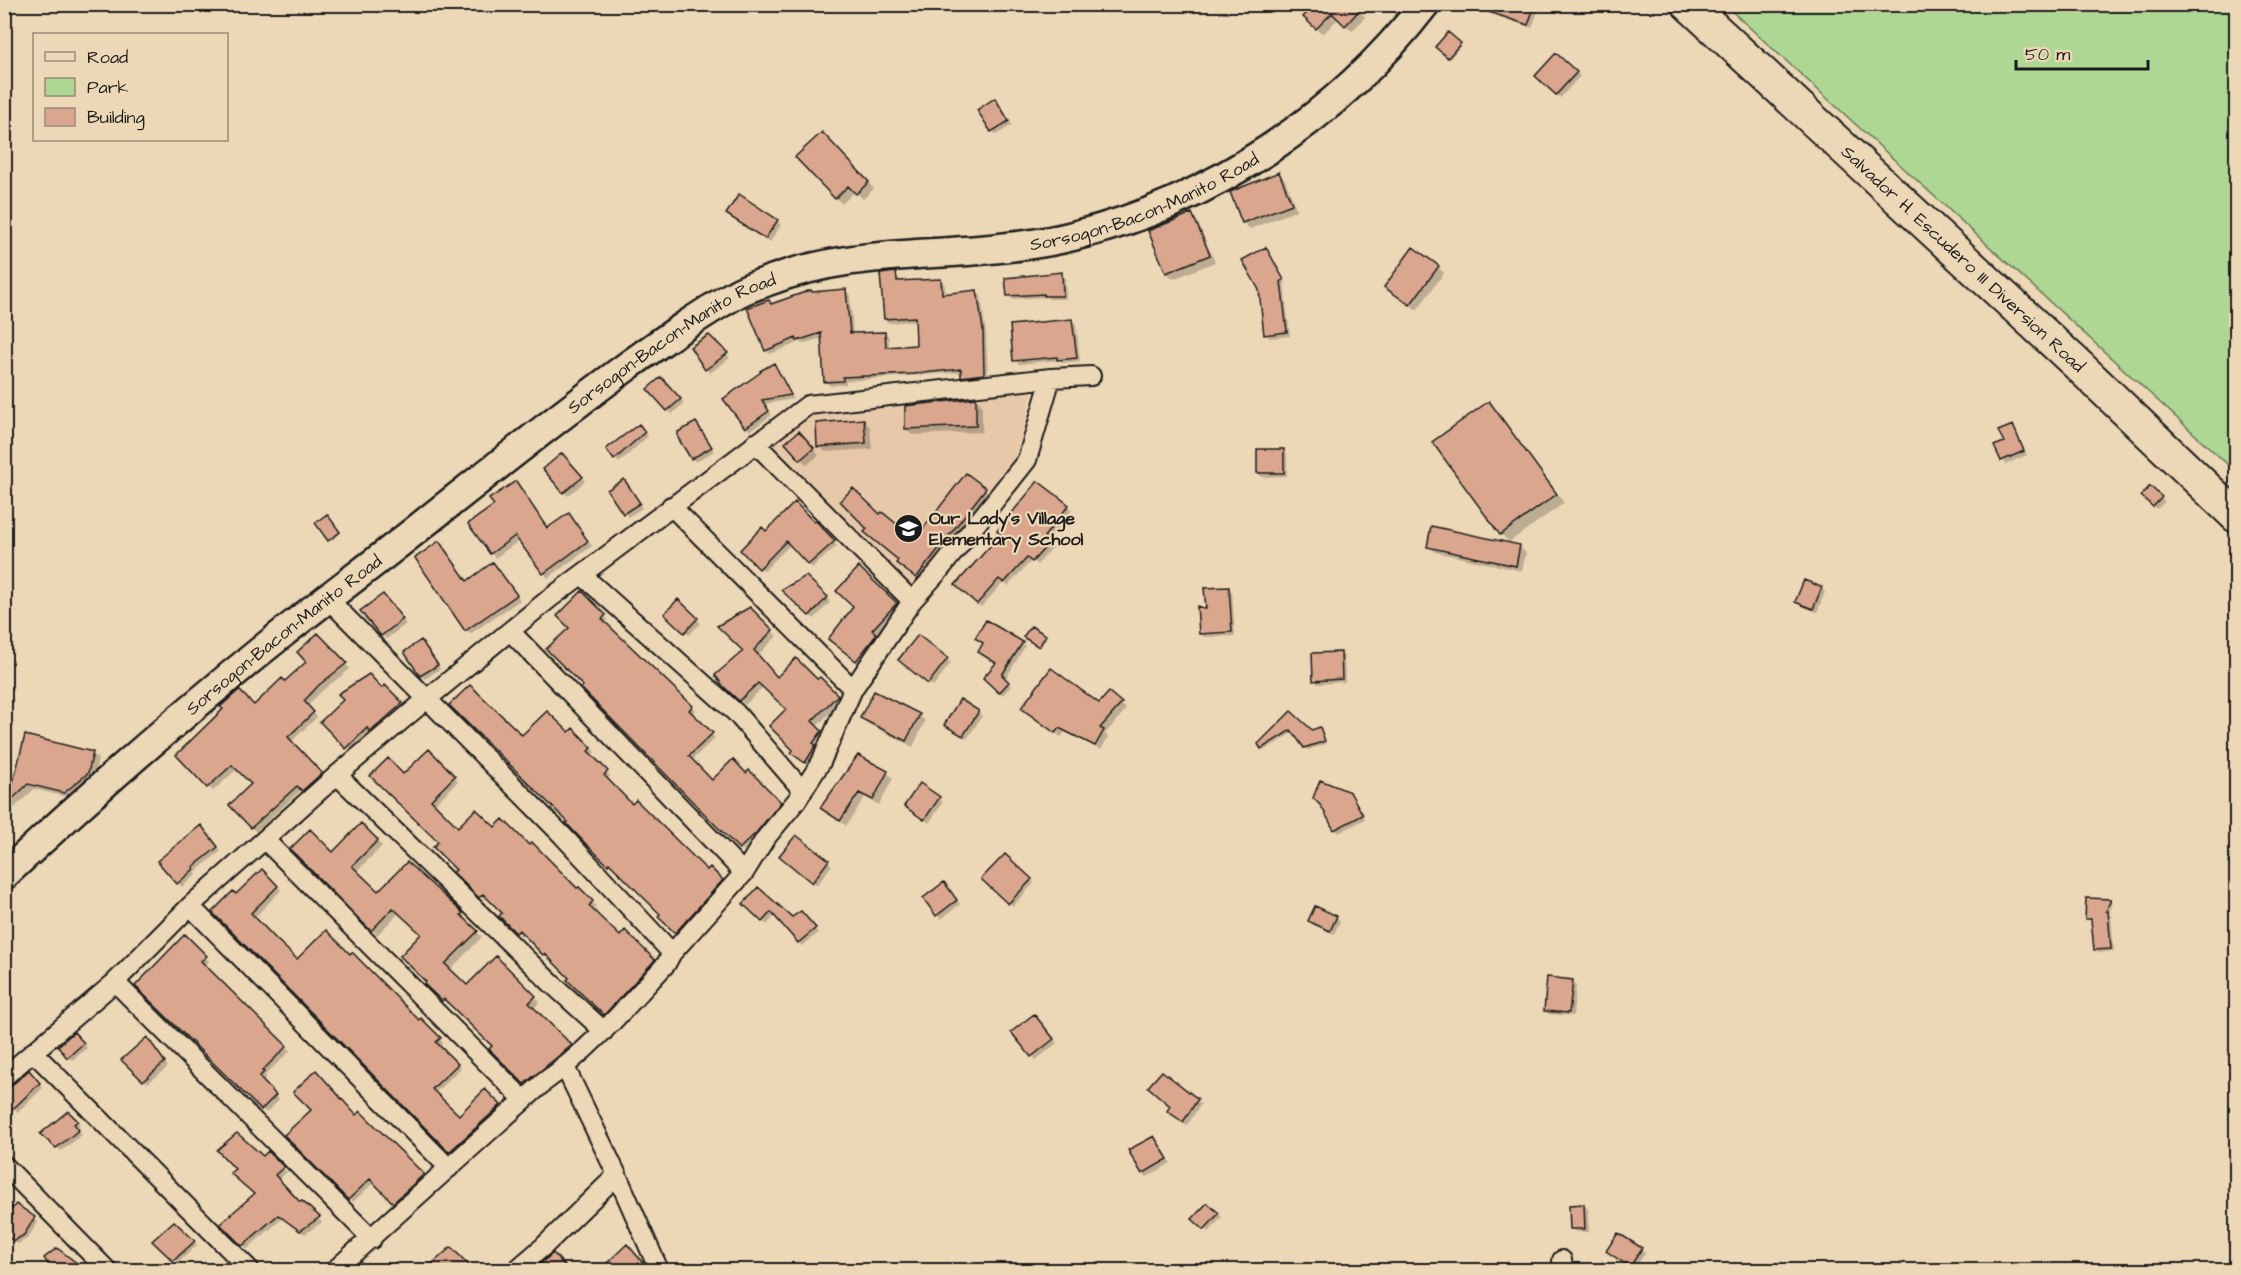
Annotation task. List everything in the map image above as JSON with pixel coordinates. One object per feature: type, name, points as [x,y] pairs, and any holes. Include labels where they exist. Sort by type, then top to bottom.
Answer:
[{"type":"highway","name":"Salvador H. Escudero III Diversion Road","points":[[1688,4],[2078,365],[2236,516]]},
{"type":"main road","name":"Sorsogon-Bacon-Manito Road","points":[[4,875],[69,814],[227,679],[328,598],[606,382],[684,326],[741,291],[793,272],[832,262],[869,257],[983,250],[1070,237],[1116,224],[1162,206],[1280,144],[1352,83],[1384,52],[1425,4]]},
{"type":"street","points":[[4,1077],[115,982],[190,906],[337,775],[427,699],[510,631],[671,506],[808,405],[1051,378],[1091,376]]},
{"type":"street","points":[[335,1270],[604,1031],[666,964],[672,953],[744,873],[765,839],[803,791],[821,762],[853,689],[912,601],[939,571],[1027,460],[1051,378]]},
{"type":"street","points":[[754,443],[912,601]]},
{"type":"street","points":[[671,506],[853,689]]},
{"type":"street","points":[[582,575],[736,713],[803,791]]},
{"type":"street","points":[[328,598],[562,835],[672,953]]},
{"type":"street","points":[[510,631],[744,873]]},
{"type":"street","points":[[337,775],[550,982],[604,1031]]},
{"type":"street","points":[[265,840],[524,1100]]},
{"type":"street","points":[[190,906],[449,1168]]},
{"type":"street","points":[[115,982],[372,1239]]},
{"type":"street","points":[[33,1052],[250,1270]]},
{"type":"street","points":[[565,1067],[617,1175],[659,1270]]},
{"type":"street","points":[[4,1165],[107,1270]]},
{"type":"street","points":[[516,1270],[617,1175]]},
{"type":"shaded area","name":"Our Lady's Village Elementary School","points":[[1033,388],[1017,466],[913,590],[768,447],[810,411]]},
{"type":"green space","points":[[1725,5],[2236,5],[2236,472]]},
{"type":"building","points":[[1315,4],[1365,4],[1345,26],[1332,13],[1316,29],[1303,17]]},
{"type":"building","points":[[1474,4],[1535,4],[1528,25],[1474,7]]},
{"type":"building","points":[[1448,32],[1461,43],[1448,58],[1435,47]]},
{"type":"building","points":[[1556,53],[1577,72],[1556,95],[1535,76]]},
{"type":"building","points":[[995,98],[1009,121],[991,132],[977,110]]},
{"type":"building","points":[[822,132],[869,182],[856,194],[848,186],[835,199],[795,157]]},
{"type":"building","points":[[1279,172],[1292,204],[1242,223],[1230,192]]},
{"type":"building","points":[[739,194],[778,220],[765,239],[726,214]]},
{"type":"building","points":[[1192,213],[1210,255],[1166,273],[1148,231]]},
{"type":"building","points":[[1266,247],[1284,280],[1281,281],[1287,332],[1264,335],[1259,290],[1242,260]]},
{"type":"building","points":[[1413,247],[1439,266],[1410,305],[1384,287]]},
{"type":"building","points":[[896,272],[897,281],[941,279],[942,294],[977,290],[983,330],[984,374],[961,377],[961,369],[843,377],[843,381],[824,382],[821,333],[797,341],[796,338],[765,351],[747,308],[769,300],[771,304],[811,290],[812,292],[846,289],[850,333],[885,332],[886,347],[916,345],[915,317],[884,319],[880,274]]},
{"type":"building","points":[[1062,272],[1063,296],[1044,296],[1044,294],[1007,296],[1005,278]]},
{"type":"building","points":[[1072,319],[1077,358],[1057,360],[1057,357],[1013,361],[1010,325]]},
{"type":"building","points":[[709,335],[728,353],[705,370],[690,347]]},
{"type":"building","points":[[774,363],[791,395],[762,400],[769,411],[745,428],[723,399]]},
{"type":"building","points":[[661,377],[681,399],[667,411],[647,389]]},
{"type":"building","points":[[976,398],[976,426],[905,429],[905,406]]},
{"type":"building","points":[[1489,401],[1557,494],[1500,535],[1432,442]]},
{"type":"building","points":[[864,419],[866,443],[817,447],[816,423]]},
{"type":"building","points":[[696,422],[712,447],[691,459],[678,438],[678,432]]},
{"type":"building","points":[[639,424],[645,432],[614,460],[606,449]]},
{"type":"building","points":[[2013,425],[2024,451],[2001,461],[1994,446],[2004,442],[1998,431]]},
{"type":"building","points":[[799,431],[814,448],[800,460],[785,443]]},
{"type":"building","points":[[1257,449],[1284,449],[1284,473],[1257,473]]},
{"type":"building","points":[[562,453],[583,477],[563,493],[543,469]]},
{"type":"building","points":[[966,473],[986,488],[916,578],[896,563],[898,560],[864,532],[867,529],[840,501],[853,488],[880,514],[882,512],[915,539]]},
{"type":"building","points":[[624,479],[640,503],[623,514],[607,490]]},
{"type":"building","points":[[516,481],[547,528],[569,513],[588,541],[543,574],[515,536],[490,554],[468,524],[494,505],[489,499]]},
{"type":"building","points":[[1038,481],[1069,505],[1044,537],[1050,542],[1032,562],[1027,558],[1004,583],[999,579],[977,604],[955,585],[1001,534],[997,531]]},
{"type":"building","points":[[2150,486],[2162,497],[2153,507],[2141,496]]},
{"type":"building","points":[[795,502],[835,541],[808,565],[786,541],[759,569],[740,550],[762,527],[766,531]]},
{"type":"building","points":[[327,514],[340,532],[328,541],[315,523]]},
{"type":"building","points":[[1431,526],[1520,545],[1516,566],[1427,547]]},
{"type":"building","points":[[439,541],[467,581],[493,562],[517,595],[465,631],[415,558]]},
{"type":"building","points":[[859,567],[897,603],[872,630],[877,634],[856,661],[828,639],[853,607],[836,591]]},
{"type":"building","points":[[806,576],[828,597],[809,616],[781,590]]},
{"type":"building","points":[[1804,580],[1822,587],[1813,609],[1795,602]]},
{"type":"building","points":[[1229,587],[1232,632],[1199,634],[1197,606],[1206,609],[1204,588]]},
{"type":"building","points":[[582,591],[606,615],[602,619],[693,706],[689,710],[713,733],[689,756],[712,780],[733,759],[746,773],[749,770],[781,802],[756,833],[739,849],[581,688],[583,686],[546,649],[569,628],[557,616]]},
{"type":"building","points":[[383,594],[403,619],[381,636],[360,611]]},
{"type":"building","points":[[678,599],[698,618],[684,633],[664,614]]},
{"type":"building","points":[[750,607],[773,630],[754,650],[777,677],[796,658],[817,679],[820,677],[838,695],[812,721],[822,731],[813,743],[816,745],[805,763],[791,753],[793,750],[769,726],[786,709],[758,683],[739,701],[715,675],[743,651],[717,626]]},
{"type":"building","points":[[986,620],[1023,642],[1002,675],[1009,682],[999,693],[983,678],[996,663],[978,652],[983,643],[975,638]]},
{"type":"building","points":[[1031,626],[1046,635],[1039,647],[1023,637]]},
{"type":"building","points":[[318,633],[347,663],[319,685],[304,701],[314,712],[288,737],[322,773],[302,791],[297,786],[251,828],[229,805],[251,784],[232,765],[207,788],[176,755],[223,709],[220,707],[239,690],[254,705],[282,678],[285,681],[306,662],[297,652]]},
{"type":"building","points":[[918,635],[948,658],[928,684],[898,660]]},
{"type":"building","points":[[421,640],[438,665],[420,676],[404,652]]},
{"type":"building","points":[[1341,652],[1342,679],[1313,681],[1312,653]]},
{"type":"building","points":[[1051,668],[1099,703],[1109,692],[1122,703],[1100,728],[1104,730],[1095,746],[1059,728],[1055,733],[1021,708]]},
{"type":"building","points":[[369,674],[382,688],[385,685],[403,703],[370,732],[367,728],[346,749],[320,722],[343,700],[338,694]]},
{"type":"building","points":[[470,685],[522,735],[547,711],[569,732],[573,728],[592,748],[588,751],[608,771],[604,775],[632,804],[636,800],[707,870],[710,867],[723,880],[675,933],[658,917],[660,914],[609,863],[608,865],[584,842],[566,823],[568,822],[449,705]]},
{"type":"building","points":[[874,691],[920,714],[906,741],[860,718]]},
{"type":"building","points":[[960,699],[979,711],[963,736],[944,725]]},
{"type":"building","points":[[1291,711],[1312,730],[1320,727],[1325,741],[1304,748],[1291,730],[1261,749],[1258,744]]},
{"type":"building","points":[[25,735],[93,752],[88,773],[64,793],[28,784],[8,803]]},
{"type":"building","points":[[429,749],[455,776],[431,800],[458,827],[476,809],[495,827],[503,819],[529,845],[532,842],[593,901],[589,906],[620,936],[625,930],[655,960],[604,1015],[567,980],[569,978],[545,954],[543,955],[519,930],[516,933],[499,916],[502,913],[483,894],[479,898],[453,872],[456,870],[433,847],[438,842],[370,776],[388,758],[403,774]]},
{"type":"building","points":[[858,755],[888,771],[873,800],[859,793],[840,821],[820,808]]},
{"type":"building","points":[[1320,780],[1350,792],[1363,815],[1334,830],[1321,806],[1313,798]]},
{"type":"building","points":[[920,783],[940,797],[924,820],[904,806]]},
{"type":"building","points":[[361,823],[378,840],[352,866],[378,891],[407,862],[463,913],[461,915],[478,931],[445,964],[467,985],[496,956],[536,996],[529,1003],[572,1045],[524,1084],[489,1049],[492,1046],[444,999],[442,1001],[424,984],[426,982],[400,956],[421,934],[393,908],[371,931],[290,849],[310,829],[333,852]]},
{"type":"building","points":[[201,825],[218,847],[193,867],[194,869],[177,884],[157,861]]},
{"type":"building","points":[[796,835],[829,860],[812,883],[779,856]]},
{"type":"building","points":[[1005,854],[1032,879],[1008,904],[981,879]]},
{"type":"building","points":[[262,869],[278,886],[251,913],[276,939],[297,959],[326,930],[350,954],[352,952],[419,1020],[421,1018],[441,1038],[436,1042],[458,1064],[432,1089],[459,1115],[485,1089],[501,1105],[449,1152],[212,912],[233,891],[236,894]]},
{"type":"building","points":[[944,882],[957,900],[936,916],[923,898]]},
{"type":"building","points":[[758,887],[792,917],[801,911],[816,928],[798,943],[771,912],[762,922],[743,904]]},
{"type":"building","points":[[2086,898],[2111,899],[2106,911],[2108,911],[2111,949],[2094,950],[2091,919],[2085,919]]},
{"type":"building","points":[[1315,906],[1337,916],[1330,931],[1308,921]]},
{"type":"building","points":[[185,934],[207,956],[201,961],[287,1046],[259,1077],[276,1095],[261,1110],[135,986]]},
{"type":"building","points":[[1547,977],[1573,980],[1569,1013],[1544,1011]]},
{"type":"building","points":[[1034,1014],[1054,1039],[1031,1057],[1011,1032]]},
{"type":"building","points":[[74,1032],[84,1043],[67,1058],[58,1046]]},
{"type":"building","points":[[147,1037],[165,1062],[143,1081],[121,1060]]},
{"type":"building","points":[[29,1070],[40,1083],[13,1109],[4,1102],[4,1088],[11,1086]]},
{"type":"building","points":[[316,1070],[356,1115],[360,1111],[424,1174],[393,1203],[370,1179],[348,1200],[284,1135],[311,1110],[293,1092]]},
{"type":"building","points":[[1162,1071],[1198,1099],[1183,1122],[1167,1111],[1170,1106],[1148,1087]]},
{"type":"building","points":[[68,1111],[78,1121],[74,1124],[79,1130],[56,1148],[40,1134]]},
{"type":"building","points":[[237,1133],[263,1156],[268,1151],[284,1167],[275,1175],[300,1202],[302,1201],[320,1217],[300,1231],[278,1215],[242,1246],[220,1224],[254,1194],[230,1173],[235,1169],[217,1150]]},
{"type":"building","points":[[1154,1136],[1168,1159],[1142,1174],[1128,1150]]},
{"type":"building","points":[[4,1199],[12,1209],[16,1204],[35,1217],[24,1235],[14,1241],[4,1235]]},
{"type":"building","points":[[1207,1203],[1219,1213],[1204,1230],[1192,1219]]},
{"type":"building","points":[[1584,1204],[1585,1229],[1570,1229],[1569,1205]]},
{"type":"building","points":[[174,1221],[195,1241],[173,1261],[152,1241]]},
{"type":"building","points":[[1618,1233],[1642,1248],[1630,1267],[1606,1251]]},
{"type":"building","points":[[627,1244],[644,1264],[637,1270],[614,1270],[606,1264]]},
{"type":"building","points":[[451,1247],[474,1270],[425,1270]]},
{"type":"building","points":[[57,1248],[86,1270],[52,1270],[44,1258]]},
{"type":"building","points":[[553,1253],[569,1270],[533,1270],[551,1255]]},
{"type":"place","name":"Our Lady's Village Elementary School","points":[[908,528]]}]
